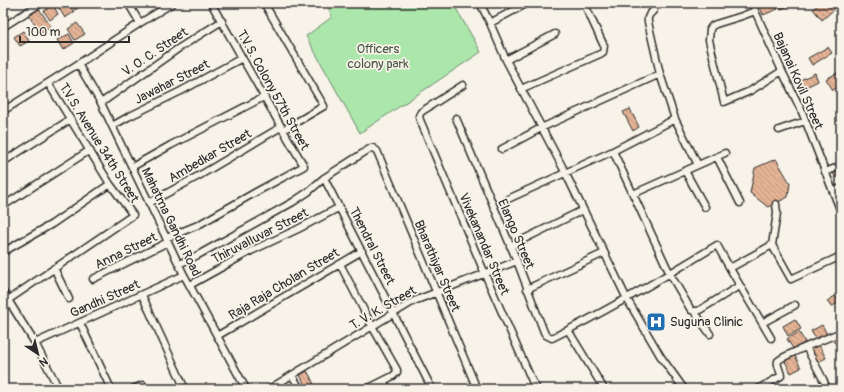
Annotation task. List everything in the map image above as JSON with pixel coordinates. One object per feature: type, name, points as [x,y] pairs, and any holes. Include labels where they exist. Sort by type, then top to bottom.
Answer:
[{"type":"street","points":[[3,27],[41,3]]},
{"type":"street","points":[[128,3],[140,23]]},
{"type":"street","points":[[3,111],[173,3]]},
{"type":"street","name":"T.V.S. Colony 57th Street","points":[[211,3],[304,166]]},
{"type":"street","name":"Ambedkar Street","points":[[150,203],[324,106],[264,3]]},
{"type":"street","points":[[480,3],[506,60],[565,173],[627,299],[660,357],[684,389]]},
{"type":"street","points":[[490,23],[528,3]]},
{"type":"street","points":[[520,88],[603,52],[604,46],[584,3]]},
{"type":"street","points":[[653,3],[654,10],[648,15],[648,22],[660,74],[675,119],[698,165]]},
{"type":"street","name":"Bajanai Kovil Street","points":[[754,3],[755,11],[805,121],[841,212]]},
{"type":"street","points":[[755,11],[716,24],[710,29],[709,40],[724,102],[750,91],[782,71]]},
{"type":"street","name":"V. O. C. Street","points":[[101,103],[179,48],[222,21]]},
{"type":"street","points":[[506,60],[555,34]]},
{"type":"street","name":"Jawahar Street","points":[[112,126],[242,58]]},
{"type":"street","name":"Mahatma Gandhi Road","points":[[78,64],[101,103],[184,275],[246,389]]},
{"type":"street","points":[[502,148],[660,74]]},
{"type":"street","name":"T.V.S. Avenue 34th Street","points":[[48,83],[110,184],[132,215],[54,268]]},
{"type":"street","name":"Vivekanandar Street","points":[[463,85],[427,108],[419,116],[485,274],[537,389]]},
{"type":"street","points":[[132,167],[264,97]]},
{"type":"street","name":"Elango Street","points":[[456,118],[517,261],[546,336],[552,338],[627,299],[717,245],[730,268]]},
{"type":"street","points":[[3,162],[71,119]]},
{"type":"street","points":[[508,199],[612,151],[675,119]]},
{"type":"street","points":[[779,130],[805,121]]},
{"type":"street","name":"Bharathiyar Street","points":[[324,178],[371,148],[377,151],[477,389]]},
{"type":"street","points":[[3,206],[90,150]]},
{"type":"street","points":[[612,151],[670,274],[692,310],[710,334]]},
{"type":"street","points":[[633,194],[725,153]]},
{"type":"street","points":[[717,157],[740,203]]},
{"type":"street","name":"Anna Street","points":[[93,279],[198,225],[304,166]]},
{"type":"street","points":[[825,172],[841,166]]},
{"type":"street","points":[[685,171],[704,207]]},
{"type":"street","points":[[179,264],[293,202],[308,192],[324,178]]},
{"type":"street","name":"Thendral Street","points":[[324,178],[432,389]]},
{"type":"street","points":[[3,252],[52,224],[110,184]]},
{"type":"street","points":[[833,191],[841,188]]},
{"type":"street","points":[[776,204],[777,213],[772,245],[791,279],[841,256]]},
{"type":"street","name":"Thiruvalluvar Street","points":[[190,285],[251,251],[340,207]]},
{"type":"street","points":[[510,246],[583,210]]},
{"type":"street","points":[[771,338],[739,286],[730,268],[772,245]]},
{"type":"street","name":"Raja Raja Cholan Street","points":[[217,336],[362,250]]},
{"type":"street","points":[[527,289],[604,254]]},
{"type":"street","name":"T. V. K. Street","points":[[269,389],[414,301],[517,261]]},
{"type":"street","points":[[340,264],[397,370],[393,376],[367,389]]},
{"type":"street","points":[[8,300],[54,268],[69,299]]},
{"type":"street","name":"Gandhi Street","points":[[35,343],[184,275]]},
{"type":"street","points":[[694,311],[698,311],[739,286]]},
{"type":"street","points":[[3,292],[35,343],[59,389]]},
{"type":"street","points":[[142,295],[185,389]]},
{"type":"street","points":[[762,323],[795,305]]},
{"type":"street","points":[[80,323],[111,389]]},
{"type":"street","points":[[568,330],[604,389]]},
{"type":"street","points":[[758,389],[781,376],[778,365],[780,360],[794,352],[841,332]]},
{"type":"street","points":[[806,347],[827,389]]},
{"type":"street","points":[[292,375],[300,389]]},
{"type":"street","points":[[383,381],[388,389]]},
{"type":"street","points":[[133,389],[143,384]]},
{"type":"green space","name":"Officers colony park","points":[[327,3],[453,3],[481,52],[360,133],[306,36],[332,17]]},
{"type":"building","points":[[56,3],[68,3],[74,12],[65,18]]},
{"type":"building","points":[[70,3],[84,3],[84,4],[75,10]]},
{"type":"building","points":[[687,3],[704,3],[703,6]]},
{"type":"building","points":[[776,3],[778,9],[763,15],[759,4]]},
{"type":"building","points":[[778,3],[793,3],[794,4],[781,9]]},
{"type":"building","points":[[820,3],[836,3],[838,6],[822,20],[813,9]]},
{"type":"building","points":[[53,5],[58,14],[50,20],[44,11]]},
{"type":"building","points":[[39,9],[51,26],[42,33],[29,16]]},
{"type":"building","points":[[77,23],[85,34],[75,40],[68,29]]},
{"type":"building","points":[[23,31],[29,41],[20,46],[14,37]]},
{"type":"building","points":[[69,34],[74,43],[63,50],[57,40]]},
{"type":"building","points":[[828,47],[832,53],[812,65],[808,58]]},
{"type":"building","points":[[839,72],[841,76],[841,85],[833,90],[826,79]]},
{"type":"building","points":[[815,73],[818,81],[800,90],[796,82]]},
{"type":"building","points":[[630,109],[639,127],[633,131],[623,112]]},
{"type":"building","points":[[776,159],[790,183],[788,197],[768,207],[750,193],[755,168]]},
{"type":"building","points":[[841,168],[841,176],[835,178],[833,171]]},
{"type":"building","points":[[835,296],[839,302],[831,307],[827,301]]},
{"type":"building","points":[[795,319],[801,329],[788,336],[783,326]]},
{"type":"building","points":[[822,325],[827,334],[816,339],[811,331]]},
{"type":"building","points":[[799,332],[805,342],[794,350],[787,339]]},
{"type":"building","points":[[841,335],[841,352],[840,352],[833,339]]},
{"type":"building","points":[[818,343],[826,358],[816,363],[809,348]]},
{"type":"building","points":[[795,356],[801,368],[791,373],[785,361]]},
{"type":"building","points":[[307,371],[316,389],[307,389],[300,375]]},
{"type":"place","name":"Suguna Clinic","points":[[656,322]]}]
